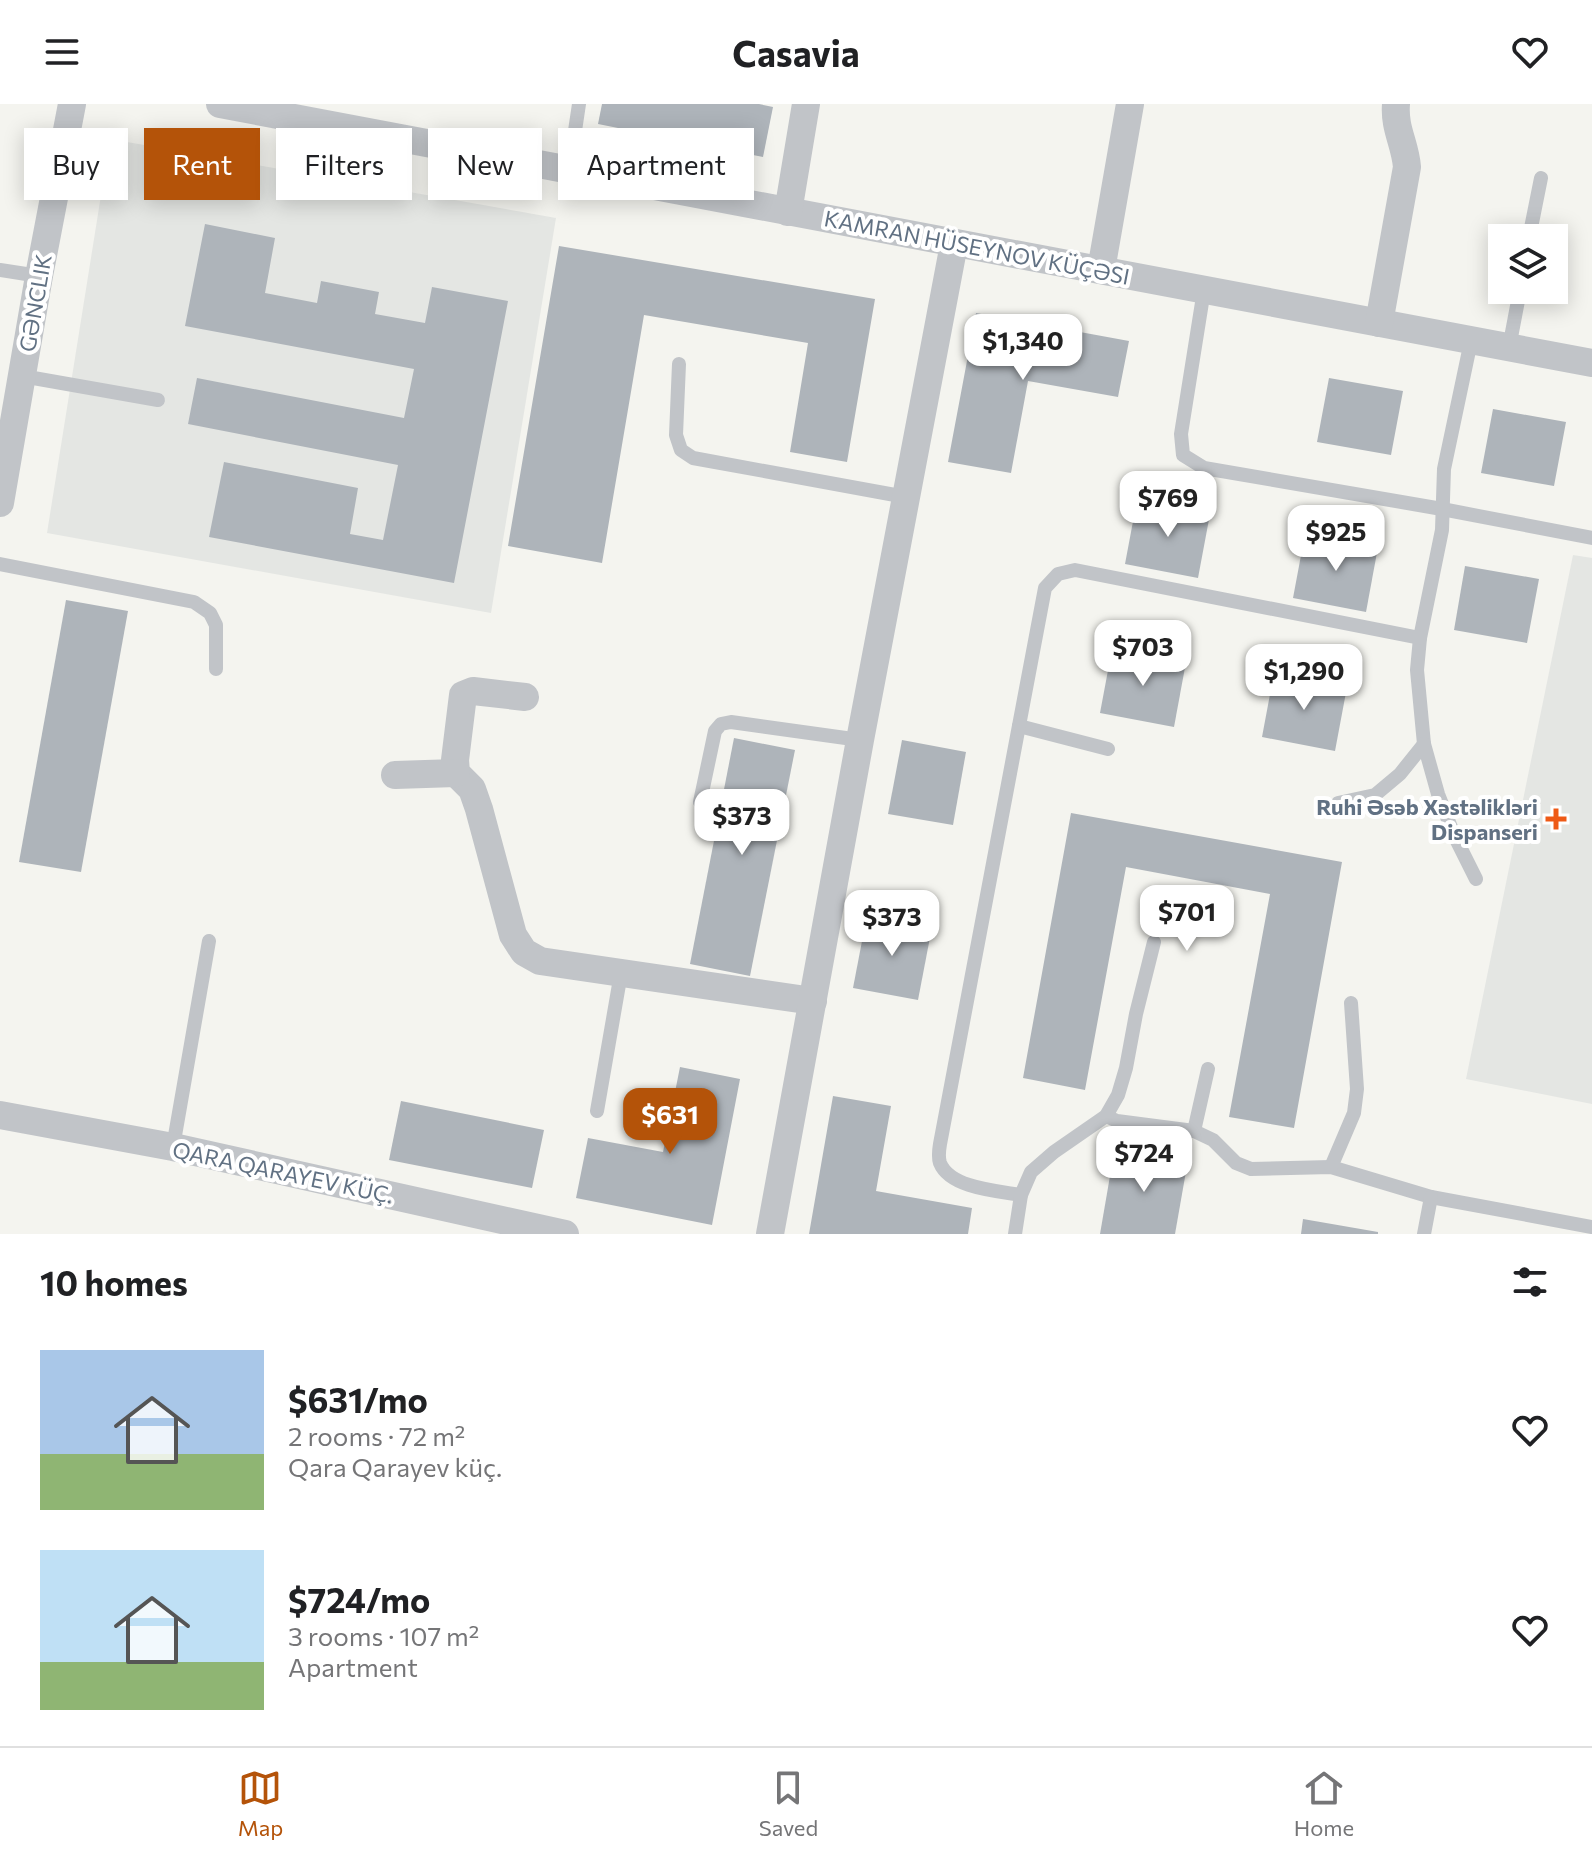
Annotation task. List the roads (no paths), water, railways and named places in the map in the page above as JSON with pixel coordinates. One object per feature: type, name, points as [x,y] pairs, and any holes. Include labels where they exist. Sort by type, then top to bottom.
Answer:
[{"type":"street","name":"GƏNCLIK","points":[[0,503],[72,104]]},
{"type":"street","name":"KAMRAN HÜSEYNOV KÜÇƏSI","points":[[220,104],[558,169]]},
{"type":"street","points":[[788,212],[806,104]]},
{"type":"street","points":[[1101,270],[1130,104]]},
{"type":"street","points":[[1379,323],[1407,167],[1406,149],[1397,132],[1396,104]]},
{"type":"street","name":"KAMRAN HÜSEYNOV KÜÇƏSI","points":[[724,200],[1592,363]]},
{"type":"street","points":[[770,1234],[954,244]]},
{"type":"street","points":[[525,697],[473,691],[463,695],[455,760],[456,773],[472,789],[513,935],[524,952],[540,961],[813,1001]]},
{"type":"street","points":[[395,775],[456,773]]},
{"type":"street","name":"QARA QARAYEV KÜÇ.","points":[[0,1115],[173,1147],[565,1234]]},
{"type":"lane","points":[[575,128],[579,104]]},
{"type":"lane","points":[[1532,224],[1541,178]]},
{"type":"lane","points":[[0,270],[39,276]]},
{"type":"lane","points":[[1204,290],[1181,434],[1183,455],[1204,468],[1592,538]]},
{"type":"lane","points":[[1509,348],[1517,304]]},
{"type":"lane","points":[[1471,341],[1444,469],[1442,530],[1420,638],[1417,670],[1424,744],[1438,794],[1476,879]]},
{"type":"lane","points":[[679,364],[676,435],[681,450],[693,458],[906,497]]},
{"type":"lane","points":[[22,376],[158,400]]},
{"type":"lane","points":[[0,564],[194,602],[210,613],[216,625],[216,669]]},
{"type":"lane","points":[[1021,1195],[959,1183],[939,1161],[1045,588],[1058,574],[1075,570],[1420,638]]},
{"type":"lane","points":[[700,802],[715,731],[721,724],[731,722],[860,740]]},
{"type":"lane","points":[[1019,726],[1108,749]]},
{"type":"lane","points":[[1338,803],[1375,795],[1400,774],[1424,744]]},
{"type":"lane","points":[[173,1147],[209,941]]},
{"type":"lane","points":[[1015,1234],[1021,1195],[1031,1172],[1106,1116],[1118,1095],[1154,942]]},
{"type":"lane","points":[[597,1111],[621,973]]},
{"type":"lane","points":[[1331,1167],[1354,1113],[1357,1089],[1351,1003]]},
{"type":"lane","points":[[1194,1131],[1208,1069]]},
{"type":"lane","points":[[1106,1116],[1117,1121],[1194,1131],[1213,1140],[1236,1163],[1251,1169],[1331,1167],[1431,1197],[1592,1227]]},
{"type":"lane","points":[[1424,1234],[1431,1197]]},
{"type":"place","name":"Ruhi Əsəb Xəstəlikləri Dispanseri","points":[[1556,819]]}]
